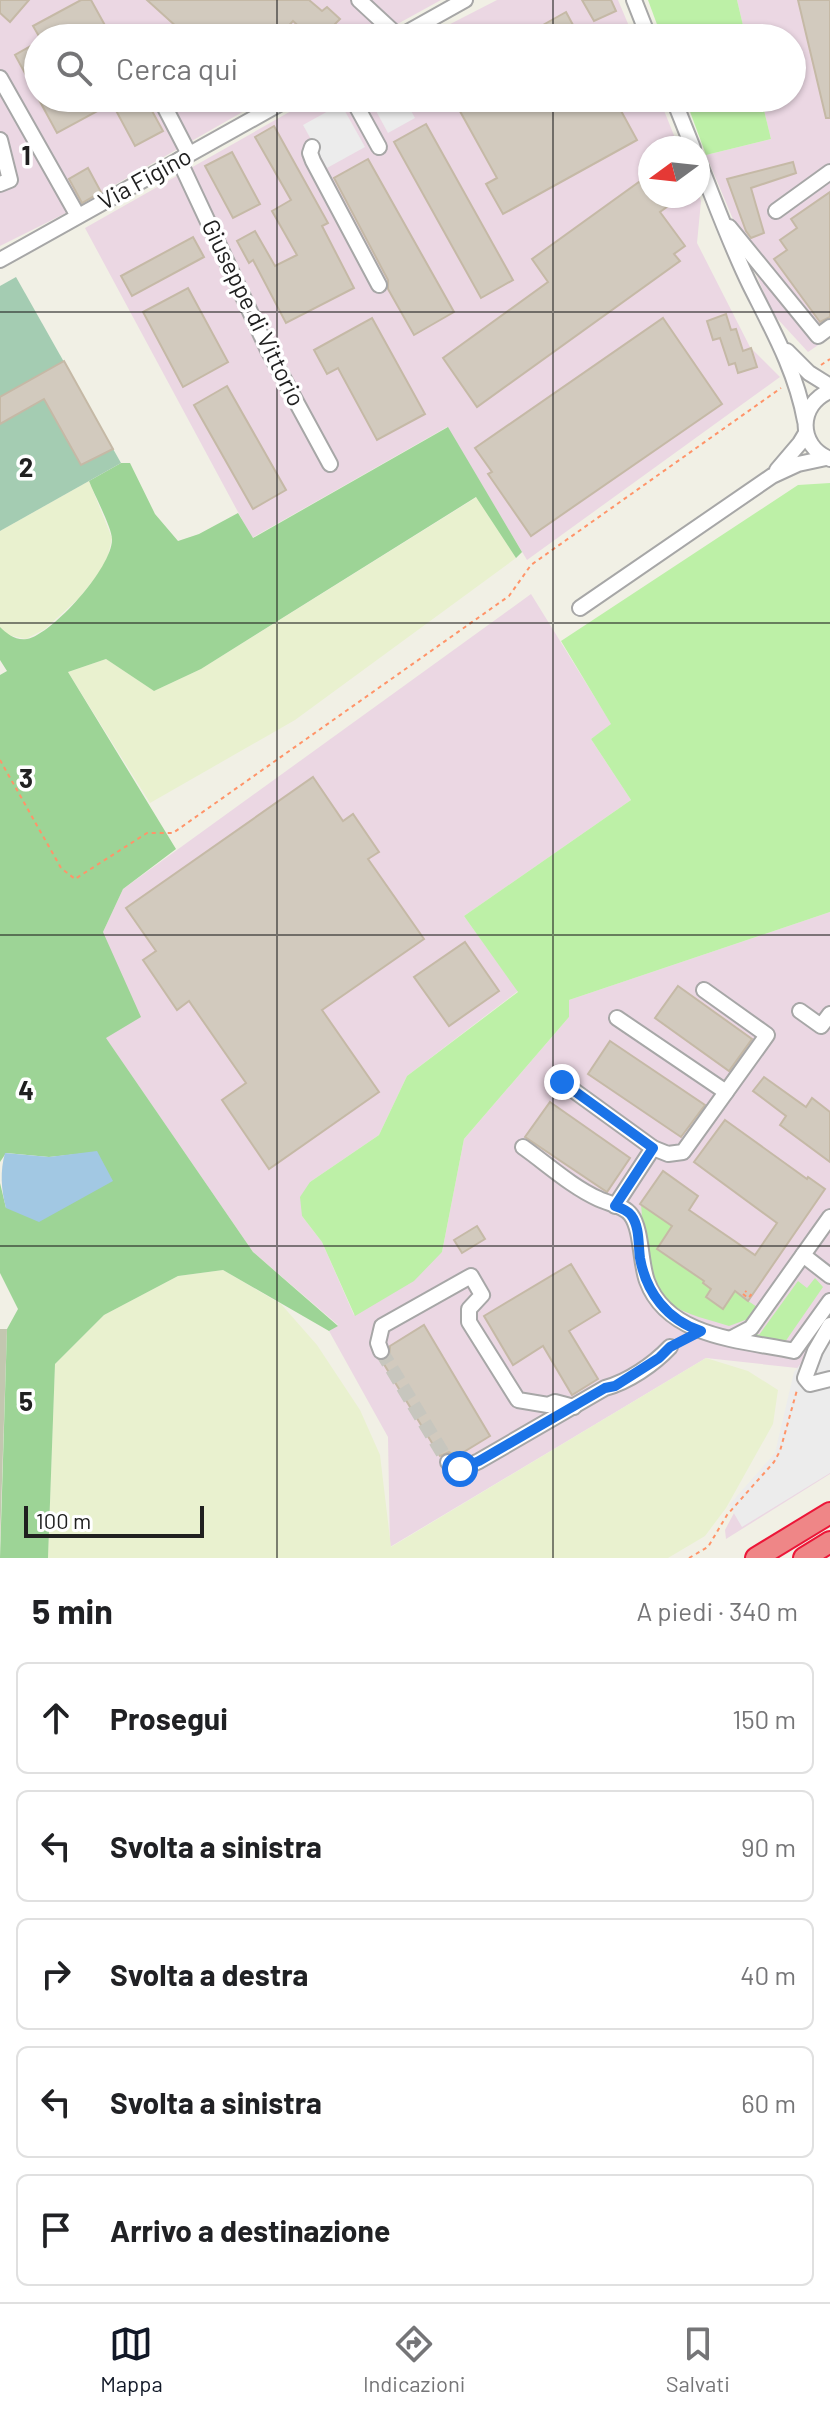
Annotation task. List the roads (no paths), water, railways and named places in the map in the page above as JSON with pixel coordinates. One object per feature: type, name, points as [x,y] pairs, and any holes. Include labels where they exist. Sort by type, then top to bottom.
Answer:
[{"type":"highway","points":[[756,1558],[830,1513]]},
{"type":"highway","points":[[804,1558],[830,1542]]},
{"type":"street","points":[[359,0],[384,24]]},
{"type":"street","points":[[423,24],[465,0]]},
{"type":"street","points":[[634,0],[643,24]]},
{"type":"street","points":[[0,78],[5,99],[78,216]]},
{"type":"street","name":"Giuseppe di Vittorio","points":[[166,112],[268,350],[330,464]]},
{"type":"street","name":"Via Figino","points":[[0,260],[265,112]]},
{"type":"street","points":[[360,112],[379,147]]},
{"type":"street","points":[[679,112],[688,136]]},
{"type":"street","points":[[0,140],[10,180],[0,184]]},
{"type":"street","points":[[312,147],[310,153],[313,161],[379,285]]},
{"type":"street","points":[[776,211],[830,172]]},
{"type":"street","points":[[710,190],[749,284],[781,345],[795,380],[812,447],[828,458]]},
{"type":"street","points":[[721,218],[818,336],[830,327]]},
{"type":"street","points":[[772,476],[800,443],[814,401],[830,388],[809,373],[781,345]]},
{"type":"street","points":[[580,608],[772,476],[798,464],[828,458]]},
{"type":"street","points":[[562,1082],[653,1148],[668,1154],[683,1152],[767,1035],[704,990]]},
{"type":"street","points":[[800,1011],[821,1026],[830,1014]]},
{"type":"street","points":[[617,1018],[726,1092]]},
{"type":"street","points":[[523,1147],[597,1199],[631,1215],[636,1226],[640,1260],[652,1293],[661,1306],[691,1328],[794,1351],[830,1301]]},
{"type":"street","points":[[615,1206],[653,1148]]},
{"type":"street","points":[[732,1338],[751,1328],[830,1217]]},
{"type":"street","points":[[803,1255],[830,1276]]},
{"type":"street","points":[[381,1351],[378,1334],[382,1326],[471,1276],[482,1295],[469,1309],[469,1322],[518,1400],[548,1405],[555,1402],[574,1407]]},
{"type":"street","points":[[830,1325],[815,1351],[805,1378],[810,1384],[830,1379]]},
{"type":"street","points":[[448,1462],[454,1468],[468,1467],[605,1388],[615,1386],[649,1365],[670,1347],[701,1331]]},
{"type":"water","points":[[97,1151],[113,1181],[39,1222],[6,1208],[2,1180],[5,1153],[49,1157]]},
{"type":"tunnel","points":[[381,1351],[448,1462]]}]
